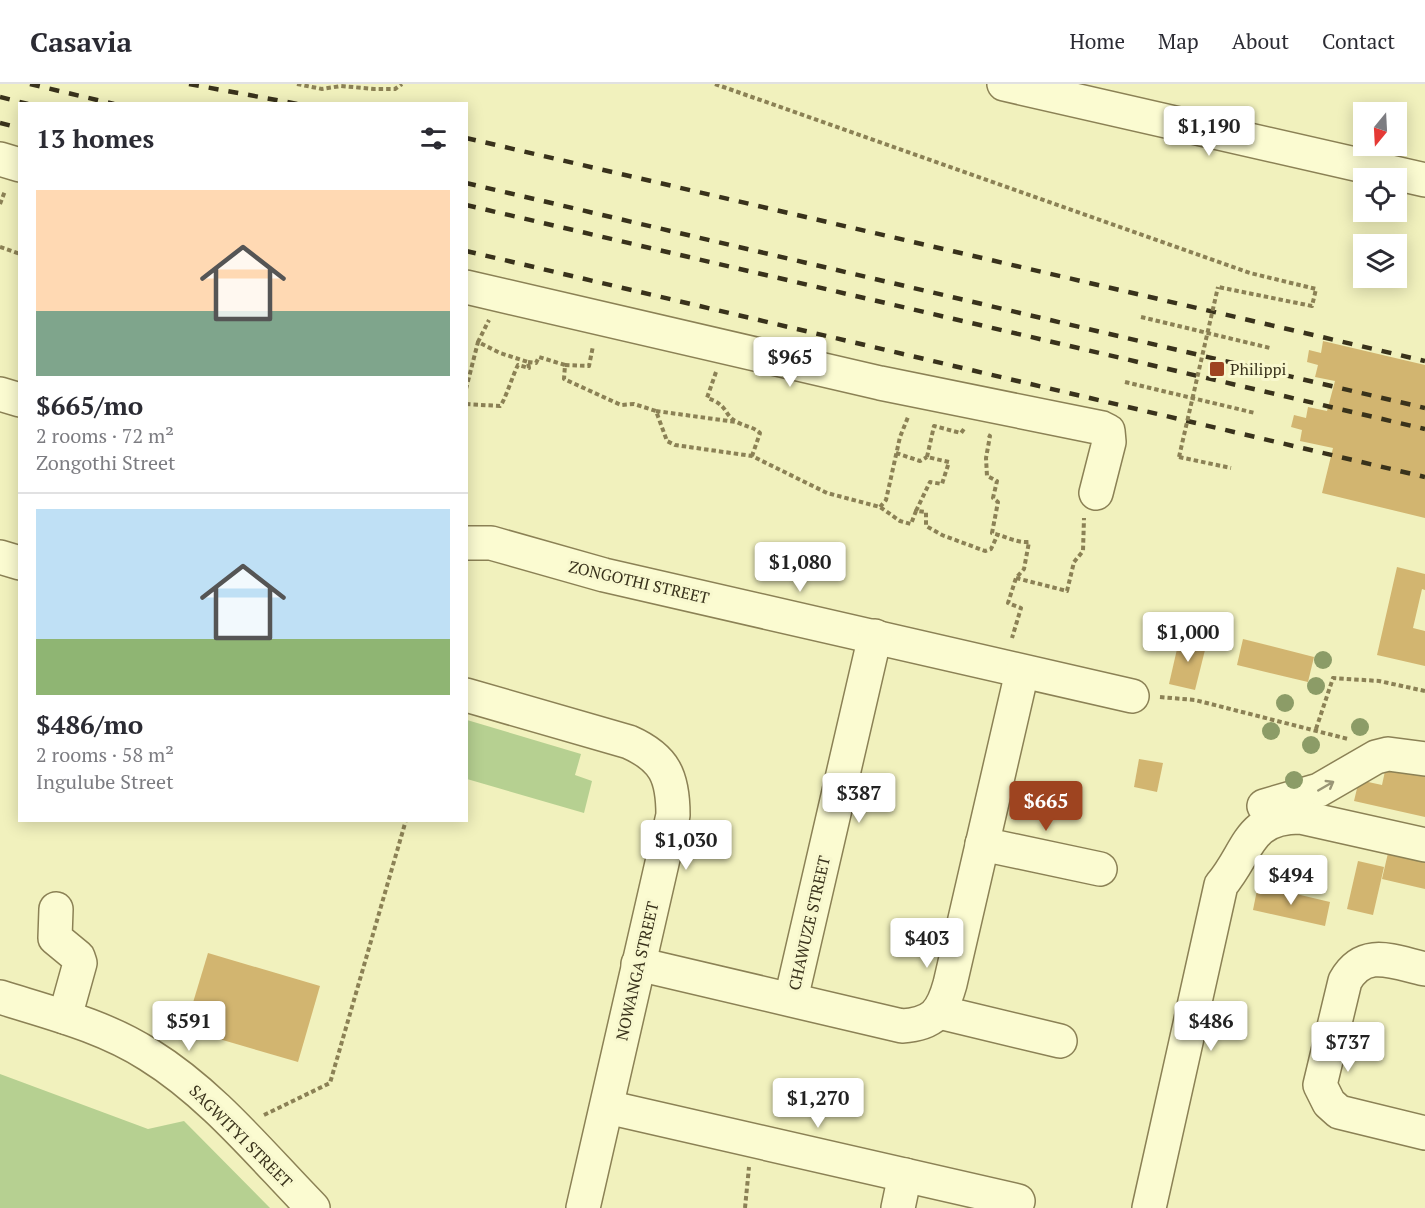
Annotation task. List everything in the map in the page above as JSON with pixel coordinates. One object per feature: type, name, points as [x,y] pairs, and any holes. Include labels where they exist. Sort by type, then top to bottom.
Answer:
[{"type":"street","points":[[1004,84],[1425,180]]},
{"type":"street","points":[[0,159],[18,164]]},
{"type":"street","points":[[480,290],[916,390],[1105,429],[1108,431],[1108,442],[1096,493]]},
{"type":"street","points":[[0,394],[18,399]]},
{"type":"street","name":"ZONGOTHI STREET","points":[[468,543],[491,543],[604,575],[1132,696]]},
{"type":"street","points":[[0,557],[18,562]]},
{"type":"street","name":"CHAWUZE STREET","points":[[791,999],[875,636]]},
{"type":"street","points":[[638,964],[902,1026],[918,1025],[939,1012],[950,984],[982,844],[1010,669]]},
{"type":"street","name":"NOWANGA STREET","points":[[468,697],[629,742],[647,750],[661,763],[669,777],[673,795],[673,815],[583,1208]]},
{"type":"street","points":[[1149,1208],[1221,885],[1218,873],[1222,850],[1230,834],[1245,818],[1262,807],[1319,790],[1376,757],[1388,754],[1425,759]]},
{"type":"street","points":[[1221,885],[1232,872],[1254,832],[1282,817],[1300,817],[1425,845]]},
{"type":"street","points":[[982,844],[1100,869]]},
{"type":"street","points":[[56,909],[55,938],[78,957],[80,963],[65,1017]]},
{"type":"street","points":[[1425,969],[1378,959],[1363,960],[1351,970],[1343,987],[1320,1085],[1329,1103],[1339,1112],[1425,1133]]},
{"type":"street","name":"SAGWITYI STREET","points":[[0,997],[65,1017],[118,1037],[149,1055],[187,1082],[313,1208]]},
{"type":"street","points":[[939,1012],[1060,1041]]},
{"type":"street","points":[[607,1107],[1018,1201]]},
{"type":"street","points":[[898,1208],[905,1175]]},
{"type":"path","points":[[297,84],[322,89],[341,86],[374,90],[395,89],[402,84]]},
{"type":"path","points":[[715,84],[1250,273],[1316,289],[1312,306],[1218,287],[1179,457],[1231,468]]},
{"type":"path","points":[[0,248],[18,253]]},
{"type":"path","points":[[468,381],[478,342],[488,326],[480,290]]},
{"type":"path","points":[[478,342],[500,353],[528,362],[536,363],[539,357],[565,365],[589,366],[600,317]]},
{"type":"path","points":[[1141,317],[1270,348]]},
{"type":"path","points":[[722,346],[719,365],[707,398],[720,402],[737,422]]},
{"type":"path","points":[[468,404],[500,406],[504,402],[506,389],[518,365],[529,369],[528,362]]},
{"type":"path","points":[[565,365],[564,379],[570,384],[609,397],[621,405],[634,404],[656,411],[737,422],[754,427],[760,433],[752,456]]},
{"type":"path","points":[[1125,382],[1255,413]]},
{"type":"path","points":[[880,507],[886,500],[896,453],[916,390]]},
{"type":"path","points":[[656,411],[667,441],[675,445],[752,456],[826,494],[880,507],[900,521],[911,524],[930,482],[942,484],[950,462],[927,457],[920,461],[896,453]]},
{"type":"path","points":[[927,457],[934,426],[961,433],[966,426],[974,429]]},
{"type":"path","points":[[982,432],[990,436],[986,458],[987,476],[997,481],[993,498],[998,502],[992,533],[1018,543],[1029,542],[1024,569],[1016,578],[1008,603],[1021,608],[1015,635],[1008,644],[1010,669]]},
{"type":"path","points":[[1016,578],[1067,591],[1074,562],[1083,550],[1084,516],[1096,493]]},
{"type":"path","points":[[916,511],[926,512],[926,526],[934,531],[985,551],[991,549],[998,534]]},
{"type":"path","points":[[1316,729],[1333,678],[1380,681],[1425,691]]},
{"type":"path","points":[[1132,696],[1195,700],[1316,729],[1364,744],[1376,757]]},
{"type":"path","points":[[235,1129],[330,1083],[405,822]]},
{"type":"path","points":[[745,1208],[753,1140]]},
{"type":"green space","points":[[468,720],[581,754],[575,775],[592,781],[584,813],[468,779]]},
{"type":"green space","points":[[0,1074],[148,1129],[184,1121],[270,1208],[0,1208]]},
{"type":"building","points":[[1323,341],[1425,365],[1425,518],[1322,493],[1333,448],[1300,441],[1302,430],[1291,427],[1294,415],[1306,418],[1308,407],[1327,411],[1335,381],[1315,377],[1318,365],[1307,362],[1309,350],[1321,353]]},
{"type":"building","points":[[1397,567],[1425,574],[1425,590],[1422,589],[1413,628],[1425,631],[1425,666],[1377,655]]},
{"type":"building","points":[[1180,636],[1207,642],[1195,690],[1169,684]]},
{"type":"building","points":[[1243,639],[1314,657],[1308,682],[1237,665]]},
{"type":"building","points":[[1139,759],[1163,763],[1157,792],[1134,787]]},
{"type":"building","points":[[1387,762],[1425,771],[1425,817],[1354,801],[1359,780],[1382,785]]},
{"type":"building","points":[[1388,853],[1425,861],[1425,889],[1382,879]]},
{"type":"building","points":[[1358,861],[1384,867],[1373,915],[1347,909]]},
{"type":"building","points":[[1258,885],[1330,902],[1325,926],[1253,910]]},
{"type":"building","points":[[208,953],[320,986],[298,1062],[185,1029]]},
{"type":"railway","points":[[30,84],[106,102]]},
{"type":"railway","points":[[189,84],[287,102]]},
{"type":"railway","points":[[0,97],[20,102]]},
{"type":"railway","points":[[0,123],[18,128]]},
{"type":"railway","points":[[468,138],[1425,361]]},
{"type":"railway","points":[[468,183],[1425,408]]},
{"type":"railway","points":[[468,205],[1425,429]]},
{"type":"railway","points":[[468,251],[1425,477]]},
{"type":"place","name":"Philippi","points":[[1217,369]]}]
